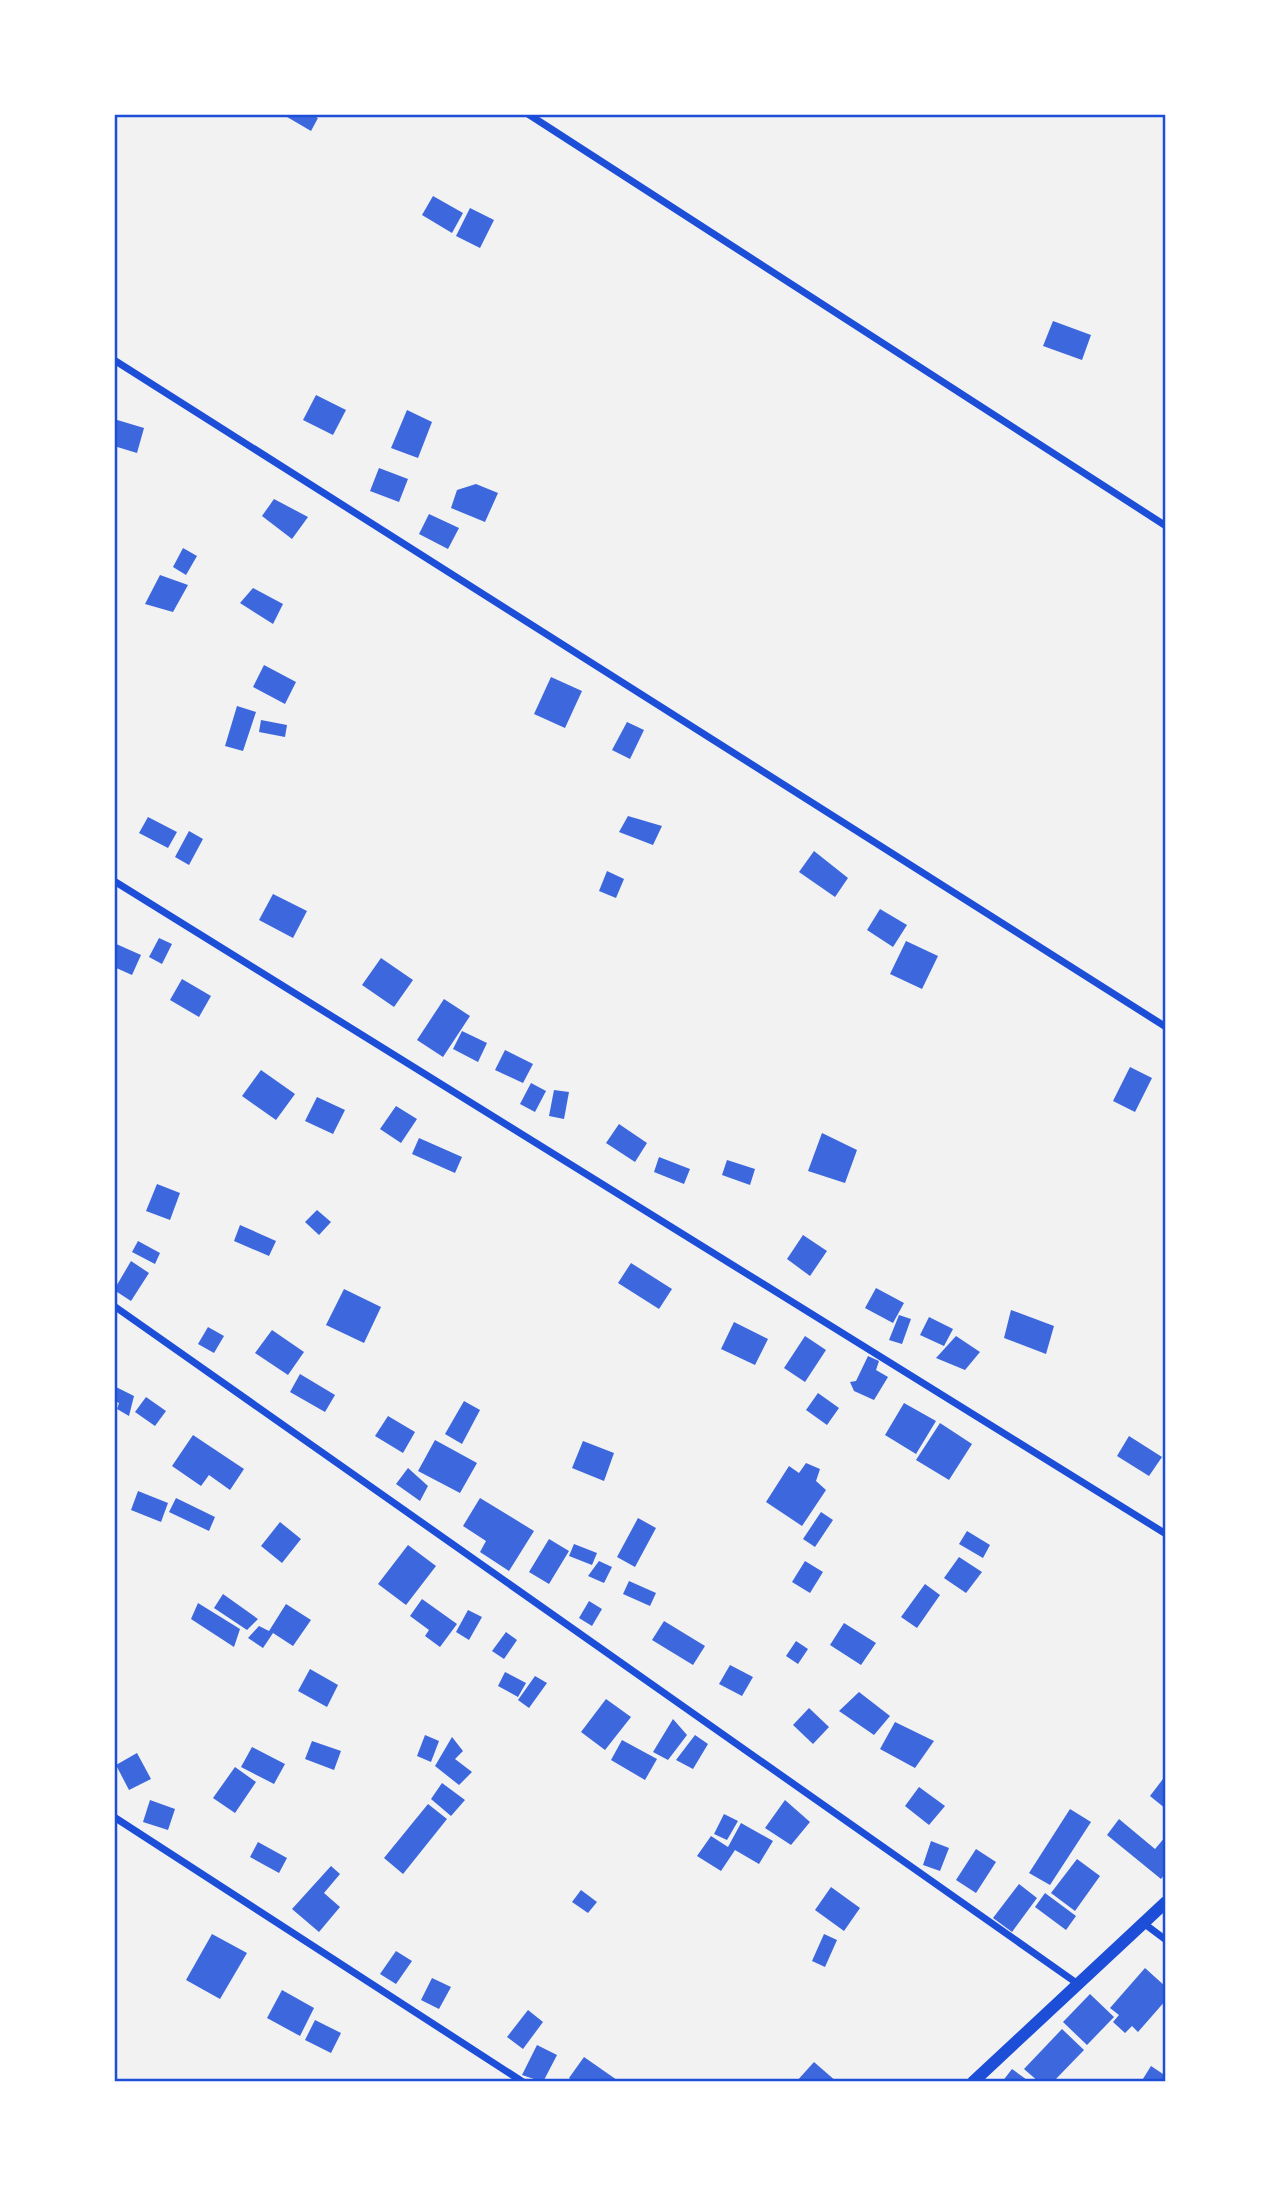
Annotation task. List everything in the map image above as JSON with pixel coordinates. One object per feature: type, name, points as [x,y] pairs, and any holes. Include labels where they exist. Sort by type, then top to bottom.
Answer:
[{"type":"street","points":[[528,114],[1166,527]]},
{"type":"street","points":[[114,359],[1166,1027]]},
{"type":"street","points":[[114,881],[1166,1534]]},
{"type":"street","points":[[114,1306],[1078,1984]]},
{"type":"street","points":[[114,1817],[523,2082]]},
{"type":"street","points":[[973,2082],[1166,1902]]},
{"type":"street","points":[[1142,1922],[1166,1940]]},
{"type":"building","points":[[282,114],[310,114],[318,118],[311,131]]},
{"type":"building","points":[[433,196],[463,213],[452,233],[422,215]]},
{"type":"building","points":[[470,208],[494,220],[480,248],[456,236]]},
{"type":"building","points":[[1053,321],[1091,335],[1082,360],[1043,346]]},
{"type":"building","points":[[316,395],[346,410],[333,435],[303,420]]},
{"type":"building","points":[[407,410],[432,422],[418,458],[391,448]]},
{"type":"building","points":[[114,419],[144,428],[137,453],[114,446]]},
{"type":"building","points":[[379,468],[408,479],[399,502],[370,491]]},
{"type":"building","points":[[476,484],[498,493],[485,522],[451,508],[457,490]]},
{"type":"building","points":[[274,499],[308,517],[292,539],[262,516]]},
{"type":"building","points":[[429,514],[459,528],[448,549],[419,534]]},
{"type":"building","points":[[183,548],[197,556],[186,575],[173,567]]},
{"type":"building","points":[[160,575],[188,585],[173,612],[145,604]]},
{"type":"building","points":[[253,588],[283,604],[273,624],[240,603]]},
{"type":"building","points":[[264,665],[296,682],[285,704],[253,687]]},
{"type":"building","points":[[551,677],[582,691],[565,728],[534,714]]},
{"type":"building","points":[[237,706],[256,712],[243,751],[225,746]]},
{"type":"building","points":[[261,720],[287,725],[285,737],[259,732]]},
{"type":"building","points":[[627,722],[644,730],[630,759],[612,750]]},
{"type":"building","points":[[628,816],[662,826],[653,845],[619,832]]},
{"type":"building","points":[[148,817],[177,832],[168,848],[139,833]]},
{"type":"building","points":[[189,831],[203,839],[189,865],[175,857]]},
{"type":"building","points":[[814,851],[848,878],[835,897],[799,872]]},
{"type":"building","points":[[607,871],[624,879],[616,898],[599,891]]},
{"type":"building","points":[[273,894],[307,911],[293,938],[259,920]]},
{"type":"building","points":[[880,909],[907,925],[893,947],[867,930]]},
{"type":"building","points":[[159,938],[172,944],[162,964],[149,957]]},
{"type":"building","points":[[906,941],[938,956],[922,989],[890,974]]},
{"type":"building","points":[[114,943],[141,955],[132,975],[114,967]]},
{"type":"building","points":[[381,958],[413,980],[394,1007],[362,985]]},
{"type":"building","points":[[182,979],[211,996],[199,1017],[170,1000]]},
{"type":"building","points":[[444,999],[470,1016],[443,1057],[417,1040]]},
{"type":"building","points":[[462,1031],[487,1043],[478,1062],[453,1049]]},
{"type":"building","points":[[505,1050],[533,1064],[523,1083],[495,1070]]},
{"type":"building","points":[[1130,1067],[1152,1078],[1135,1112],[1113,1101]]},
{"type":"building","points":[[261,1070],[295,1094],[276,1120],[242,1096]]},
{"type":"building","points":[[531,1083],[546,1091],[535,1112],[520,1104]]},
{"type":"building","points":[[554,1090],[569,1092],[564,1119],[549,1116]]},
{"type":"building","points":[[317,1097],[345,1110],[333,1134],[305,1121]]},
{"type":"building","points":[[396,1106],[417,1119],[401,1143],[380,1129]]},
{"type":"building","points":[[619,1124],[647,1143],[635,1162],[606,1143]]},
{"type":"building","points":[[822,1133],[857,1150],[845,1183],[808,1171]]},
{"type":"building","points":[[419,1138],[462,1157],[455,1173],[412,1154]]},
{"type":"building","points":[[659,1157],[690,1169],[684,1184],[654,1172]]},
{"type":"building","points":[[727,1160],[755,1169],[750,1185],[722,1175]]},
{"type":"building","points":[[157,1184],[180,1193],[170,1220],[146,1211]]},
{"type":"building","points":[[317,1210],[331,1222],[319,1235],[305,1222]]},
{"type":"building","points":[[240,1225],[276,1241],[269,1256],[234,1241]]},
{"type":"building","points":[[803,1235],[827,1251],[810,1276],[787,1259]]},
{"type":"building","points":[[138,1241],[160,1253],[155,1264],[132,1252]]},
{"type":"building","points":[[131,1261],[149,1273],[131,1301],[114,1290]]},
{"type":"building","points":[[631,1263],[672,1289],[659,1309],[618,1283]]},
{"type":"building","points":[[876,1288],[904,1303],[893,1323],[865,1308]]},
{"type":"building","points":[[344,1289],[381,1307],[364,1343],[326,1325]]},
{"type":"building","points":[[1011,1310],[1054,1326],[1046,1354],[1004,1338]]},
{"type":"building","points":[[899,1315],[911,1319],[902,1344],[889,1340]]},
{"type":"building","points":[[929,1317],[953,1329],[944,1346],[920,1335]]},
{"type":"building","points":[[734,1322],[768,1339],[755,1365],[721,1349]]},
{"type":"building","points":[[208,1327],[224,1336],[214,1353],[198,1344]]},
{"type":"building","points":[[272,1330],[304,1352],[288,1375],[255,1353]]},
{"type":"building","points":[[805,1336],[826,1350],[805,1382],[784,1368]]},
{"type":"building","points":[[956,1336],[980,1352],[965,1370],[936,1358]]},
{"type":"building","points":[[868,1356],[879,1361],[876,1370],[888,1377],[874,1400],[854,1391],[850,1382],[856,1381]]},
{"type":"building","points":[[300,1374],[335,1395],[325,1412],[290,1392]]},
{"type":"building","points":[[114,1386],[134,1396],[129,1416],[117,1409],[119,1403],[114,1401]]},
{"type":"building","points":[[818,1393],[839,1408],[827,1425],[806,1410]]},
{"type":"building","points":[[146,1397],[166,1411],[155,1426],[135,1412]]},
{"type":"building","points":[[464,1401],[480,1410],[462,1444],[445,1434]]},
{"type":"building","points":[[904,1403],[936,1421],[916,1454],[885,1435]]},
{"type":"building","points":[[388,1416],[415,1432],[403,1453],[375,1436]]},
{"type":"building","points":[[940,1423],[972,1444],[949,1480],[916,1460]]},
{"type":"building","points":[[193,1435],[244,1469],[230,1490],[209,1475],[201,1486],[172,1466]]},
{"type":"building","points":[[1129,1436],[1162,1457],[1149,1476],[1117,1456]]},
{"type":"building","points":[[435,1440],[477,1463],[460,1493],[418,1471]]},
{"type":"building","points":[[583,1441],[614,1453],[604,1481],[572,1468]]},
{"type":"building","points":[[806,1463],[820,1469],[816,1481],[826,1490],[802,1526],[766,1502],[789,1466],[799,1473]]},
{"type":"building","points":[[408,1468],[428,1486],[420,1501],[396,1484]]},
{"type":"building","points":[[138,1491],[168,1503],[161,1522],[131,1510]]},
{"type":"building","points":[[176,1498],[215,1517],[209,1531],[169,1512]]},
{"type":"building","points":[[480,1498],[534,1531],[509,1571],[480,1552],[486,1541],[463,1526]]},
{"type":"building","points":[[821,1512],[833,1520],[815,1547],[803,1539]]},
{"type":"building","points":[[638,1518],[656,1528],[635,1567],[617,1557]]},
{"type":"building","points":[[280,1522],[301,1539],[282,1563],[261,1546]]},
{"type":"building","points":[[967,1531],[990,1545],[983,1558],[959,1544]]},
{"type":"building","points":[[549,1539],[569,1551],[549,1584],[529,1572]]},
{"type":"building","points":[[574,1544],[597,1553],[592,1565],[569,1556]]},
{"type":"building","points":[[408,1545],[436,1566],[406,1605],[378,1584]]},
{"type":"building","points":[[959,1557],[982,1572],[966,1593],[944,1578]]},
{"type":"building","points":[[599,1561],[612,1567],[604,1583],[588,1576]]},
{"type":"building","points":[[805,1561],[823,1572],[810,1593],[792,1582]]},
{"type":"building","points":[[629,1581],[656,1593],[650,1606],[623,1594]]},
{"type":"building","points":[[925,1584],[940,1595],[917,1628],[901,1617]]},
{"type":"building","points":[[223,1594],[258,1619],[247,1630],[214,1608]]},
{"type":"building","points":[[422,1599],[457,1624],[440,1647],[425,1636],[429,1630],[410,1616]]},
{"type":"building","points":[[589,1601],[602,1609],[592,1626],[579,1618]]},
{"type":"building","points":[[198,1603],[240,1629],[234,1647],[191,1619]]},
{"type":"building","points":[[286,1604],[311,1620],[293,1646],[273,1633],[263,1648],[248,1638],[259,1626],[269,1631]]},
{"type":"building","points":[[468,1610],[482,1617],[469,1640],[456,1632]]},
{"type":"building","points":[[664,1621],[705,1646],[693,1665],[652,1640]]},
{"type":"building","points":[[844,1623],[876,1643],[861,1665],[830,1645]]},
{"type":"building","points":[[506,1632],[517,1640],[504,1659],[492,1651]]},
{"type":"building","points":[[796,1641],[808,1649],[798,1664],[786,1656]]},
{"type":"building","points":[[730,1665],[753,1677],[742,1696],[719,1684]]},
{"type":"building","points":[[310,1669],[338,1685],[327,1707],[298,1691]]},
{"type":"building","points":[[505,1672],[526,1683],[518,1697],[498,1686]]},
{"type":"building","points":[[535,1676],[547,1683],[529,1708],[518,1700]]},
{"type":"building","points":[[859,1692],[890,1716],[874,1735],[839,1711]]},
{"type":"building","points":[[606,1699],[631,1717],[605,1750],[581,1732]]},
{"type":"building","points":[[809,1708],[829,1727],[813,1744],[793,1725]]},
{"type":"building","points":[[673,1719],[687,1735],[668,1760],[653,1752]]},
{"type":"building","points":[[895,1722],[934,1741],[915,1768],[880,1749]]},
{"type":"building","points":[[425,1735],[439,1741],[431,1762],[417,1756]]},
{"type":"building","points":[[695,1735],[708,1744],[693,1769],[676,1760]]},
{"type":"building","points":[[452,1737],[463,1751],[455,1759],[472,1772],[459,1785],[435,1766]]},
{"type":"building","points":[[622,1740],[657,1759],[645,1780],[611,1760]]},
{"type":"building","points":[[312,1741],[341,1751],[334,1770],[305,1759]]},
{"type":"building","points":[[252,1747],[285,1764],[274,1784],[241,1767]]},
{"type":"building","points":[[137,1753],[151,1779],[129,1790],[116,1765]]},
{"type":"building","points":[[235,1767],[256,1782],[235,1813],[213,1798]]},
{"type":"building","points":[[1166,1775],[1166,1809],[1150,1796]]},
{"type":"building","points":[[442,1783],[465,1800],[451,1816],[431,1799]]},
{"type":"building","points":[[919,1787],[945,1806],[929,1825],[905,1806]]},
{"type":"building","points":[[150,1800],[175,1809],[168,1830],[143,1822]]},
{"type":"building","points":[[785,1800],[810,1822],[791,1845],[765,1828]]},
{"type":"building","points":[[428,1804],[447,1819],[403,1874],[384,1858]]},
{"type":"building","points":[[1070,1809],[1091,1822],[1050,1885],[1029,1873]]},
{"type":"building","points":[[724,1814],[738,1821],[727,1840],[714,1834]]},
{"type":"building","points":[[1119,1819],[1155,1849],[1166,1836],[1166,1873],[1161,1879],[1107,1835]]},
{"type":"building","points":[[741,1823],[773,1841],[759,1864],[735,1850],[721,1871],[697,1856],[711,1836],[728,1847]]},
{"type":"building","points":[[931,1841],[949,1848],[940,1871],[923,1865]]},
{"type":"building","points":[[258,1842],[287,1858],[279,1873],[250,1857]]},
{"type":"building","points":[[976,1849],[996,1862],[976,1893],[956,1880]]},
{"type":"building","points":[[1077,1859],[1100,1876],[1075,1911],[1051,1893]]},
{"type":"building","points":[[331,1866],[340,1874],[324,1893],[340,1907],[319,1932],[292,1909]]},
{"type":"building","points":[[1019,1884],[1037,1898],[1012,1932],[993,1918]]},
{"type":"building","points":[[831,1887],[860,1908],[844,1931],[815,1910]]},
{"type":"building","points":[[581,1890],[597,1902],[588,1913],[572,1902]]},
{"type":"building","points":[[1045,1893],[1076,1916],[1066,1930],[1035,1907]]},
{"type":"building","points":[[212,1934],[247,1953],[220,1999],[186,1980]]},
{"type":"building","points":[[824,1934],[837,1940],[825,1967],[812,1961]]},
{"type":"building","points":[[396,1951],[412,1961],[396,1984],[380,1974]]},
{"type":"building","points":[[1145,1968],[1166,1987],[1166,2000],[1138,2032],[1132,2026],[1125,2033],[1113,2022],[1119,2015],[1110,2008]]},
{"type":"building","points":[[432,1978],[451,1987],[439,2009],[421,2000]]},
{"type":"building","points":[[282,1990],[314,2008],[300,2036],[267,2018]]},
{"type":"building","points":[[1090,1994],[1114,2017],[1087,2045],[1063,2022]]},
{"type":"building","points":[[528,2010],[543,2022],[523,2049],[507,2037]]},
{"type":"building","points":[[315,2020],[341,2033],[331,2053],[305,2040]]},
{"type":"building","points":[[1062,2029],[1084,2050],[1053,2082],[1039,2082],[1024,2069]]},
{"type":"building","points":[[537,2045],[557,2055],[543,2082],[522,2075]]},
{"type":"building","points":[[584,2057],[617,2080],[616,2082],[574,2082],[569,2078]]},
{"type":"building","points":[[814,2062],[837,2082],[796,2082]]},
{"type":"building","points":[[1151,2066],[1166,2076],[1166,2082],[1141,2082]]},
{"type":"building","points":[[1012,2069],[1030,2082],[1002,2082]]}]
